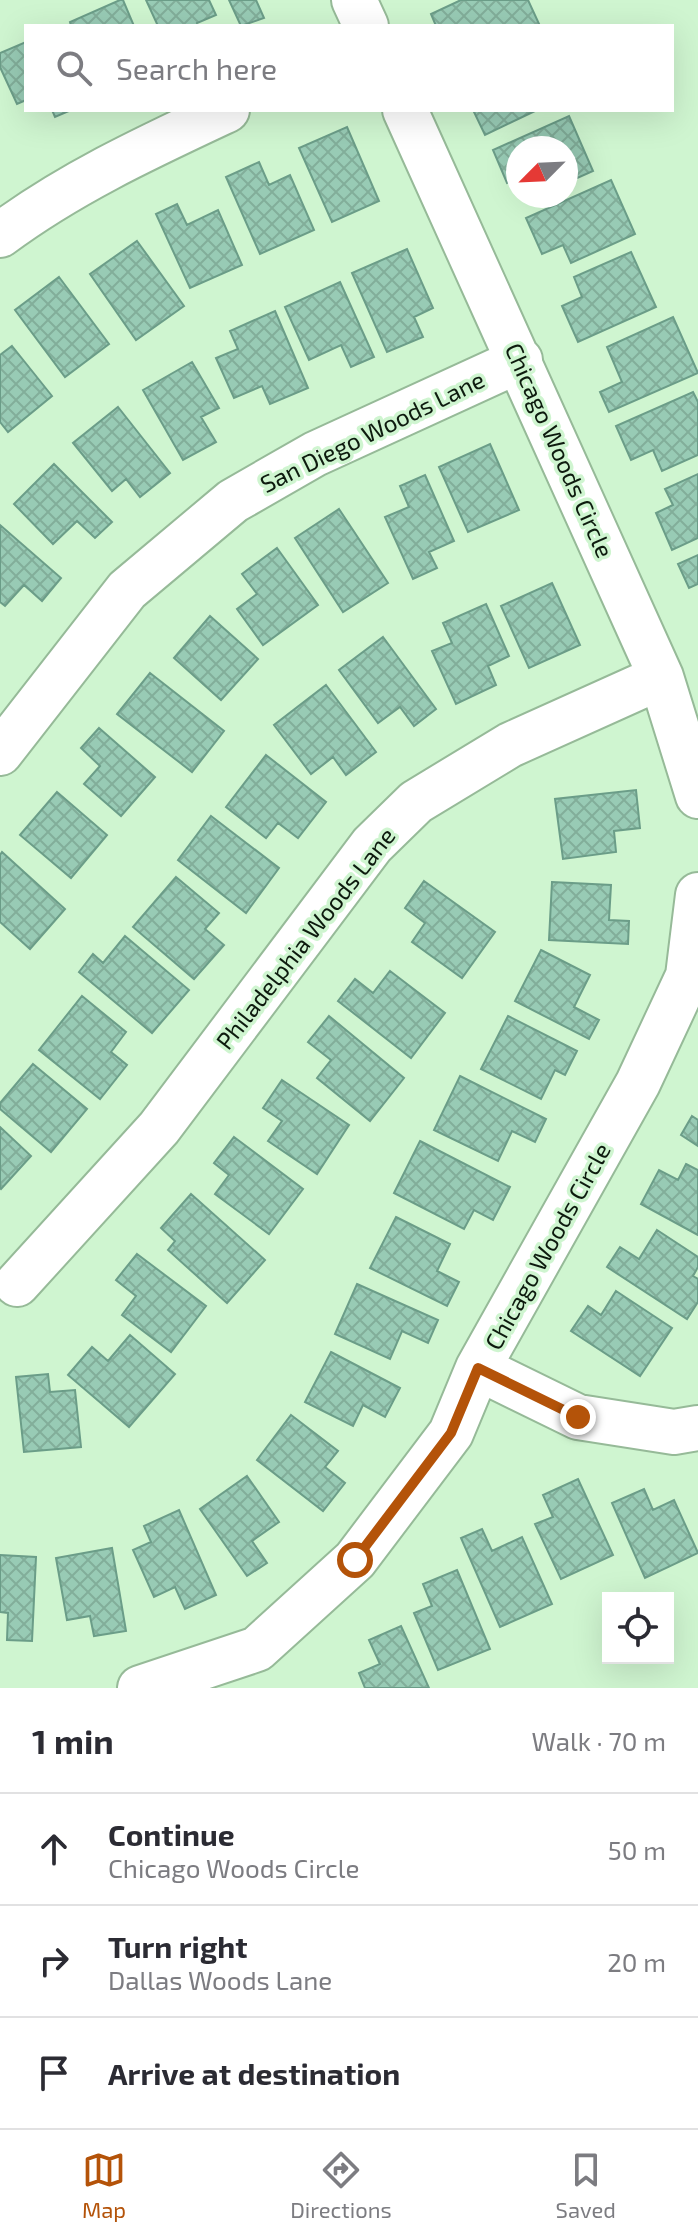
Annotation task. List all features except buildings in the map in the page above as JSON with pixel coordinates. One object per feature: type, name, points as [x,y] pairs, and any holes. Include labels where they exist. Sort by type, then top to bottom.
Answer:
[{"type":"street","points":[[354,0],[365,24]]},
{"type":"street","points":[[0,235],[38,207],[110,166],[223,112]]},
{"type":"street","name":"Chicago Woods Circle","points":[[406,112],[661,677],[698,796]]},
{"type":"street","name":"San Diego Woods Lane","points":[[0,753],[127,590],[233,501],[315,454],[520,360]]},
{"type":"street","name":"Philadelphia Woods Lane","points":[[17,1284],[159,1128],[372,845],[416,802],[510,745],[661,677]]},
{"type":"street","name":"Chicago Woods Circle","points":[[140,1688],[257,1649],[355,1560],[451,1433],[478,1368],[638,1083],[688,976],[698,895]]},
{"type":"street","points":[[478,1368],[578,1417],[674,1432],[698,1428]]},
{"type":"route","points":[[355,1560],[451,1433],[478,1368],[578,1417]]}]
